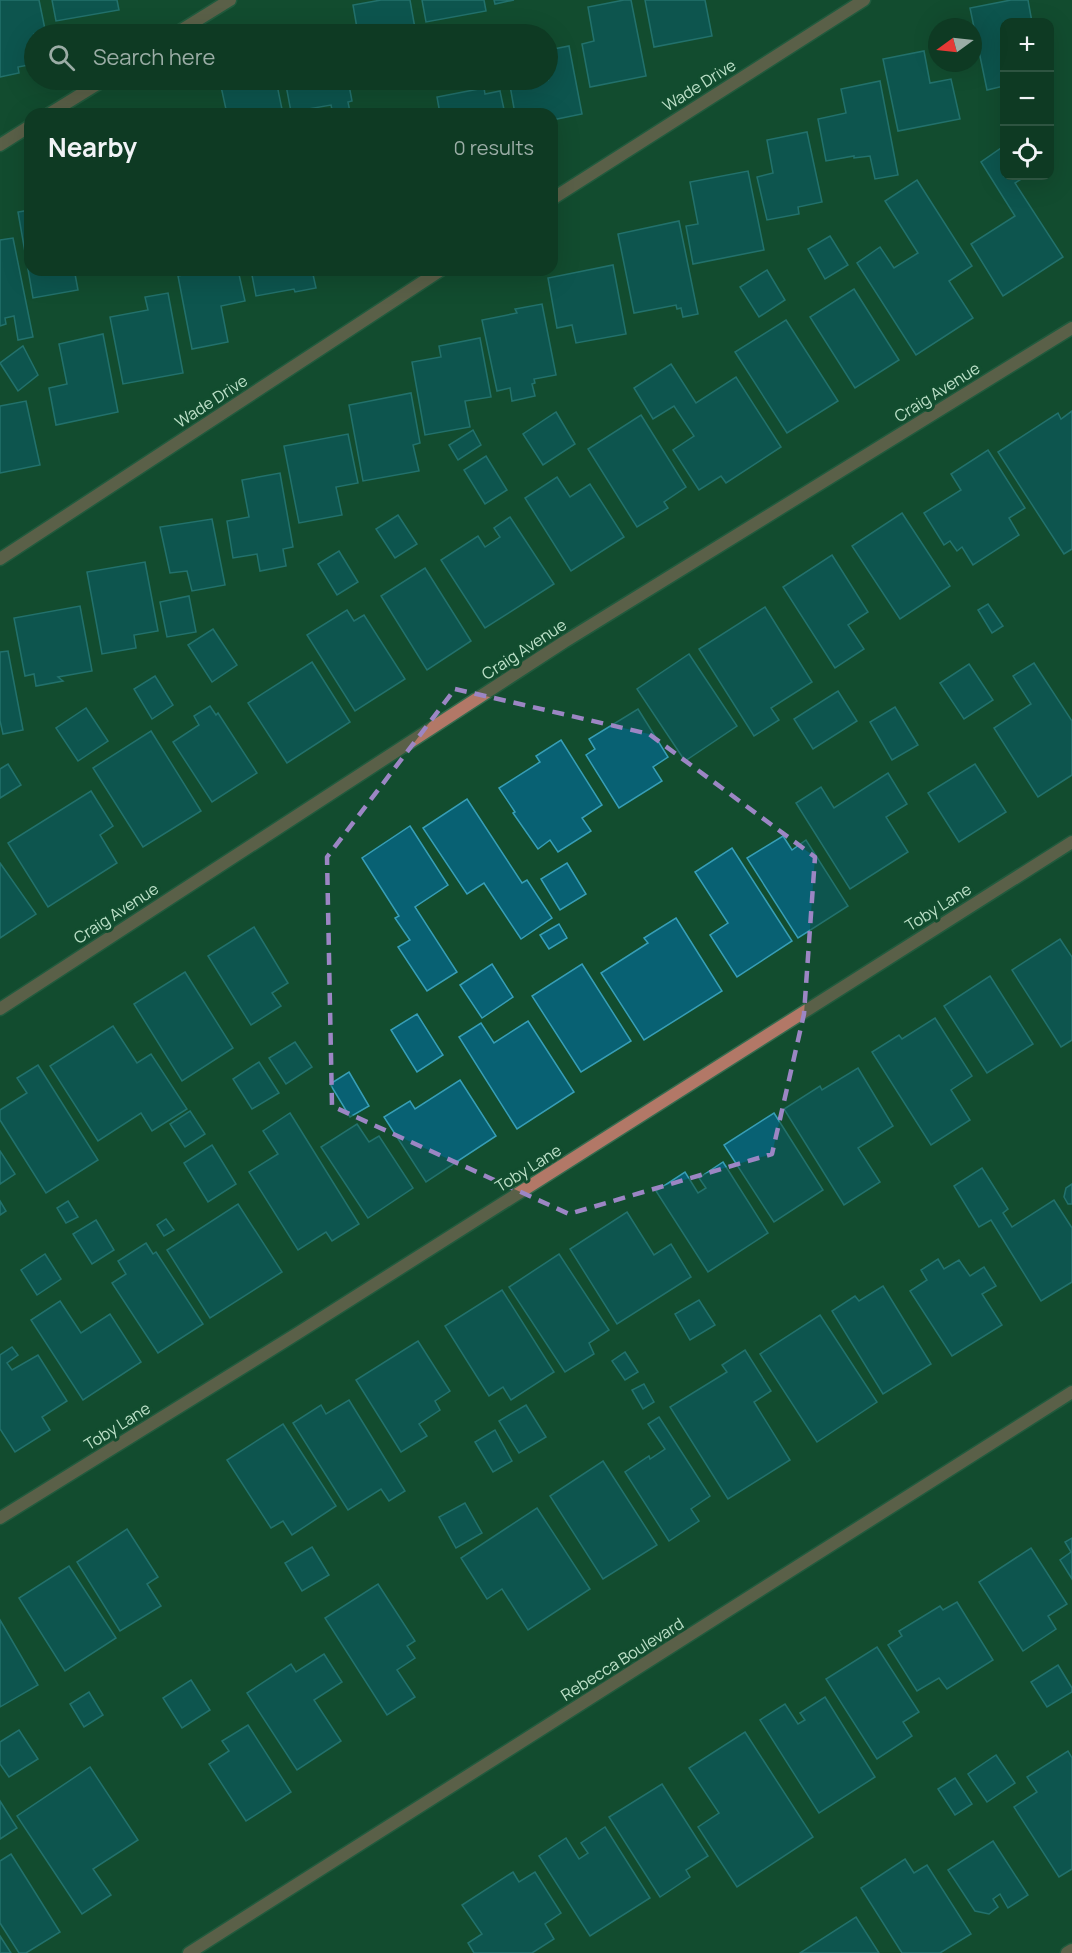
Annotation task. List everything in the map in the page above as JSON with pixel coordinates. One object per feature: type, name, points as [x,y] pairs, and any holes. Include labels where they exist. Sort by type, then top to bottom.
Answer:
[{"type":"street","points":[[191,24],[230,0]]},
{"type":"street","name":"Wade Drive","points":[[558,195],[864,0]]},
{"type":"street","points":[[59,108],[88,90]]},
{"type":"street","points":[[0,145],[24,130]]},
{"type":"street","name":"Wade Drive","points":[[0,559],[432,276]]},
{"type":"street","name":"Craig Avenue","points":[[0,1009],[564,642],[1072,327]]},
{"type":"street","name":"Toby Lane","points":[[0,1518],[298,1333],[1072,842]]},
{"type":"street","name":"Rebecca Boulevard","points":[[189,1953],[1072,1392]]},
{"type":"street","points":[[1067,1953],[1072,1950]]},
{"type":"highlighted area","points":[[455,689],[649,734],[815,857],[804,1014],[772,1154],[569,1214],[332,1106],[327,857]]},
{"type":"building","points":[[0,0],[39,0],[44,24],[24,24],[24,66],[18,67],[19,73],[0,77]]},
{"type":"building","points":[[52,0],[117,0],[119,10],[56,21]]},
{"type":"building","points":[[381,0],[410,0],[414,24],[356,24],[353,5]]},
{"type":"building","points":[[422,0],[484,0],[486,11],[426,22]]},
{"type":"building","points":[[494,0],[514,0],[495,4]]},
{"type":"building","points":[[631,0],[646,76],[590,87],[582,44],[594,41],[588,7]]},
{"type":"building","points":[[645,0],[705,0],[712,36],[654,47]]},
{"type":"building","points":[[1011,0],[1028,0],[1031,18],[1000,18],[1000,87],[987,90],[982,66],[982,18],[972,18],[970,8]]},
{"type":"building","points":[[569,46],[582,114],[558,119],[558,108],[514,108],[511,90],[558,90],[558,48]]},
{"type":"building","points":[[924,51],[930,83],[951,79],[960,119],[898,131],[883,59]]},
{"type":"building","points":[[880,81],[898,175],[875,179],[870,156],[854,158],[854,156],[826,161],[818,119],[846,113],[841,89]]},
{"type":"building","points":[[222,90],[278,90],[282,108],[226,108]]},
{"type":"building","points":[[287,90],[350,90],[352,101],[348,102],[349,108],[332,108],[331,105],[290,108]]},
{"type":"building","points":[[474,90],[484,90],[485,94],[500,91],[504,108],[439,108],[437,97]]},
{"type":"building","points":[[807,132],[822,202],[798,207],[799,214],[767,220],[757,177],[773,173],[767,140]]},
{"type":"building","points":[[1000,149],[1000,180],[1020,180],[1015,183],[1063,257],[1003,296],[971,244],[1015,216],[981,162]]},
{"type":"building","points":[[748,171],[764,250],[693,264],[686,226],[698,224],[690,182]]},
{"type":"building","points":[[917,180],[972,266],[949,281],[973,318],[916,355],[857,263],[880,247],[894,268],[918,253],[885,201]]},
{"type":"building","points":[[24,211],[24,246],[18,212]]},
{"type":"building","points":[[679,221],[698,314],[683,317],[681,308],[677,309],[676,305],[634,313],[618,234]]},
{"type":"building","points":[[830,236],[848,265],[825,279],[808,249]]},
{"type":"building","points":[[13,238],[33,337],[18,340],[14,316],[5,318],[6,324],[0,326],[0,240]]},
{"type":"building","points":[[613,265],[626,334],[576,343],[572,325],[557,328],[548,278]]},
{"type":"building","points":[[767,270],[785,300],[759,317],[740,287]]},
{"type":"building","points":[[29,276],[75,276],[78,290],[33,298]]},
{"type":"building","points":[[178,276],[239,276],[245,301],[221,306],[228,342],[192,349]]},
{"type":"building","points":[[252,276],[313,276],[316,288],[295,292],[294,289],[256,296]]},
{"type":"building","points":[[854,289],[899,360],[855,388],[810,317]]},
{"type":"building","points":[[168,293],[183,373],[123,384],[110,317],[148,310],[145,297]]},
{"type":"building","points":[[542,304],[556,375],[534,379],[535,383],[532,384],[535,396],[512,401],[510,388],[497,391],[482,320],[517,313],[515,309]]},
{"type":"building","points":[[786,320],[838,401],[787,433],[735,352]]},
{"type":"building","points":[[103,334],[118,412],[56,425],[49,388],[67,384],[59,344]]},
{"type":"building","points":[[480,338],[491,397],[465,401],[470,427],[425,435],[412,362],[441,357],[439,346]]},
{"type":"building","points":[[23,346],[38,375],[18,391],[0,363]]},
{"type":"building","points":[[671,364],[696,403],[736,377],[781,447],[726,483],[721,476],[699,490],[673,450],[694,436],[674,406],[653,419],[634,388]]},
{"type":"building","points":[[411,393],[420,443],[413,445],[419,471],[363,481],[349,405]]},
{"type":"building","points":[[26,401],[40,465],[0,473],[0,406]]},
{"type":"building","points":[[1072,411],[1072,549],[1064,554],[998,452],[1058,413],[1061,419]]},
{"type":"building","points":[[556,412],[575,444],[543,465],[523,434]]},
{"type":"building","points":[[641,415],[686,487],[664,502],[668,508],[637,527],[588,449]]},
{"type":"building","points":[[473,430],[481,445],[458,460],[449,445]]},
{"type":"building","points":[[348,434],[358,483],[336,487],[342,515],[299,523],[284,446]]},
{"type":"building","points":[[988,450],[1025,508],[1009,518],[1019,535],[973,565],[962,547],[957,551],[950,541],[944,545],[924,513],[961,490],[951,474]]},
{"type":"building","points":[[486,456],[507,490],[485,504],[464,470]]},
{"type":"building","points":[[280,473],[293,547],[283,549],[286,566],[260,571],[257,554],[233,558],[227,521],[249,517],[242,480]]},
{"type":"building","points":[[557,477],[570,497],[590,484],[624,537],[571,571],[525,498]]},
{"type":"building","points":[[902,513],[950,586],[900,619],[852,546]]},
{"type":"building","points":[[398,515],[417,544],[395,558],[376,529]]},
{"type":"building","points":[[510,517],[554,584],[485,628],[441,560],[478,536],[485,547],[500,537],[494,528]]},
{"type":"building","points":[[212,519],[225,585],[192,591],[187,571],[170,573],[160,527]]},
{"type":"building","points":[[339,551],[358,582],[337,595],[318,564]]},
{"type":"building","points":[[832,555],[868,612],[848,625],[864,649],[835,668],[783,587]]},
{"type":"building","points":[[145,562],[158,631],[134,635],[136,648],[102,654],[87,572]]},
{"type":"building","points":[[425,568],[471,641],[427,670],[381,596]]},
{"type":"building","points":[[189,596],[196,632],[167,637],[160,602]]},
{"type":"building","points":[[988,604],[1003,626],[992,633],[978,610]]},
{"type":"building","points":[[80,606],[92,671],[58,677],[63,681],[36,686],[34,674],[25,676],[14,618]]},
{"type":"building","points":[[765,607],[812,682],[771,708],[779,720],[754,736],[699,649]]},
{"type":"building","points":[[347,610],[354,621],[364,615],[405,679],[355,711],[307,635]]},
{"type":"building","points":[[213,629],[237,665],[212,682],[188,645]]},
{"type":"building","points":[[8,651],[23,730],[3,734],[0,721],[0,652]]},
{"type":"building","points":[[689,654],[737,726],[685,761],[637,689]]},
{"type":"building","points":[[312,662],[350,722],[287,763],[248,703]]},
{"type":"building","points":[[1034,663],[1072,721],[1072,775],[1038,797],[994,728],[1031,704],[1013,676]]},
{"type":"building","points":[[969,664],[993,700],[964,719],[940,683]]},
{"type":"building","points":[[155,676],[173,705],[152,719],[134,689]]},
{"type":"building","points":[[838,691],[857,721],[813,749],[794,719]]},
{"type":"building","points":[[210,706],[216,715],[218,713],[257,773],[212,802],[173,742],[199,725],[194,716]]},
{"type":"building","points":[[895,707],[918,745],[892,760],[870,722]]},
{"type":"building","points":[[86,708],[108,741],[78,761],[56,728]]},
{"type":"building","points":[[638,709],[668,757],[653,767],[662,781],[619,808],[586,755],[595,749],[589,739]]},
{"type":"building","points":[[151,731],[201,811],[143,847],[93,768]]},
{"type":"building","points":[[561,740],[602,805],[582,818],[591,831],[558,852],[550,840],[538,849],[499,788],[540,762],[536,756]]},
{"type":"building","points":[[8,764],[21,785],[0,798],[0,769]]},
{"type":"building","points":[[975,764],[1006,812],[959,842],[928,793]]},
{"type":"building","points":[[888,773],[907,804],[886,817],[908,852],[850,889],[796,803],[821,787],[834,808]]},
{"type":"building","points":[[91,791],[113,826],[100,835],[117,863],[48,907],[8,843]]},
{"type":"building","points":[[467,799],[522,883],[527,880],[552,918],[521,939],[484,883],[467,894],[423,828]]},
{"type":"building","points":[[410,826],[448,885],[415,907],[457,972],[427,991],[398,947],[410,940],[395,918],[399,916],[362,858]]},
{"type":"building","points":[[783,836],[792,850],[806,840],[848,906],[798,938],[747,858]]},
{"type":"building","points":[[732,848],[792,941],[737,977],[710,935],[728,923],[695,872]]},
{"type":"building","points":[[0,863],[36,914],[0,938]]},
{"type":"building","points":[[567,863],[586,894],[560,910],[541,879]]},
{"type":"building","points":[[676,918],[722,991],[644,1040],[601,973],[648,943],[644,938]]},
{"type":"building","points":[[559,924],[567,938],[549,949],[540,935]]},
{"type":"building","points":[[254,927],[288,983],[272,993],[281,1006],[251,1025],[208,956]]},
{"type":"building","points":[[1060,939],[1072,957],[1072,1040],[1061,1047],[1012,970]]},
{"type":"building","points":[[492,964],[513,997],[482,1018],[460,985]]},
{"type":"building","points":[[582,964],[631,1041],[581,1072],[532,996]]},
{"type":"building","points":[[185,972],[233,1048],[182,1081],[134,1004]]},
{"type":"building","points":[[990,976],[1033,1044],[987,1073],[944,1006]]},
{"type":"building","points":[[417,1014],[443,1055],[417,1072],[391,1030]]},
{"type":"building","points":[[935,1018],[972,1076],[951,1090],[970,1120],[931,1145],[872,1052],[899,1035],[902,1039]]},
{"type":"building","points":[[528,1021],[574,1092],[517,1129],[459,1037],[481,1023],[494,1043]]},
{"type":"building","points":[[113,1026],[137,1063],[151,1054],[187,1109],[152,1131],[141,1113],[98,1141],[50,1066]]},
{"type":"building","points":[[295,1042],[312,1067],[286,1084],[269,1058]]},
{"type":"building","points":[[259,1062],[279,1093],[252,1109],[233,1079]]},
{"type":"building","points":[[38,1065],[98,1160],[46,1193],[0,1120],[0,1110],[27,1093],[17,1078]]},
{"type":"building","points":[[858,1068],[893,1126],[858,1148],[880,1182],[844,1205],[784,1109],[820,1086],[822,1090]]},
{"type":"building","points":[[349,1072],[369,1106],[350,1117],[330,1084]]},
{"type":"building","points":[[460,1080],[496,1136],[426,1182],[384,1117],[410,1101],[415,1109]]},
{"type":"building","points":[[190,1111],[205,1134],[185,1147],[170,1124]]},
{"type":"building","points":[[290,1113],[359,1224],[332,1241],[326,1232],[298,1250],[249,1172],[278,1154],[263,1131]]},
{"type":"building","points":[[774,1113],[823,1190],[774,1222],[724,1145]]},
{"type":"building","points":[[357,1124],[369,1142],[379,1136],[413,1188],[368,1218],[321,1147]]},
{"type":"building","points":[[212,1145],[236,1184],[208,1202],[184,1163]]},
{"type":"building","points":[[0,1151],[15,1174],[0,1184]]},
{"type":"building","points":[[723,1162],[768,1233],[708,1272],[656,1191],[685,1172],[698,1193],[706,1188],[699,1178]]},
{"type":"building","points":[[982,1168],[1008,1209],[1003,1213],[1012,1227],[1054,1200],[1072,1228],[1072,1282],[1041,1301],[991,1220],[979,1227],[954,1186]]},
{"type":"building","points":[[1072,1184],[1072,1204],[1068,1204],[1064,1197],[1066,1188]]},
{"type":"building","points":[[0,1201],[6,1211],[0,1215]]},
{"type":"building","points":[[68,1201],[78,1217],[66,1223],[57,1208]]},
{"type":"building","points":[[238,1204],[282,1272],[210,1318],[167,1250]]},
{"type":"building","points":[[627,1212],[654,1255],[671,1244],[691,1277],[617,1324],[570,1249]]},
{"type":"building","points":[[166,1219],[174,1230],[164,1236],[157,1225]]},
{"type":"building","points":[[96,1220],[114,1250],[92,1264],[73,1234]]},
{"type":"building","points":[[146,1243],[153,1254],[156,1252],[203,1324],[158,1353],[112,1283],[126,1274],[118,1261]]},
{"type":"building","points":[[45,1254],[61,1279],[37,1295],[21,1270]]},
{"type":"building","points":[[559,1254],[609,1330],[589,1343],[594,1354],[565,1372],[509,1287]]},
{"type":"building","points":[[938,1259],[944,1269],[959,1260],[970,1276],[984,1267],[996,1286],[982,1294],[1002,1325],[952,1356],[910,1291],[927,1280],[921,1270]]},
{"type":"building","points":[[883,1286],[931,1364],[883,1394],[832,1311],[855,1296],[859,1301]]},
{"type":"building","points":[[502,1290],[554,1372],[511,1400],[503,1387],[489,1396],[445,1326]]},
{"type":"building","points":[[699,1300],[715,1325],[690,1340],[675,1314]]},
{"type":"building","points":[[60,1301],[81,1333],[110,1314],[141,1362],[83,1400],[31,1320]]},
{"type":"building","points":[[820,1315],[877,1402],[817,1442],[760,1354]]},
{"type":"building","points":[[418,1341],[450,1391],[435,1401],[440,1410],[419,1424],[427,1436],[401,1452],[356,1380]]},
{"type":"building","points":[[12,1347],[18,1355],[7,1363],[12,1370],[38,1355],[67,1401],[42,1417],[50,1430],[15,1452],[0,1429],[0,1355]]},
{"type":"building","points":[[745,1350],[771,1391],[754,1402],[790,1460],[728,1499],[670,1407],[727,1372],[722,1365]]},
{"type":"building","points":[[625,1352],[638,1372],[625,1380],[612,1361]]},
{"type":"building","points":[[644,1384],[654,1402],[643,1409],[632,1390]]},
{"type":"building","points":[[349,1400],[405,1491],[389,1501],[381,1489],[348,1510],[293,1423],[321,1405],[326,1414]]},
{"type":"building","points":[[526,1405],[546,1437],[519,1453],[499,1421]]},
{"type":"building","points":[[659,1417],[710,1496],[691,1509],[699,1521],[669,1541],[625,1472],[649,1456],[650,1459],[665,1449],[648,1424]]},
{"type":"building","points":[[283,1424],[336,1506],[292,1535],[283,1521],[271,1528],[227,1460]]},
{"type":"building","points":[[495,1430],[512,1461],[493,1472],[475,1442]]},
{"type":"building","points":[[603,1461],[657,1545],[603,1579],[550,1496]]},
{"type":"building","points":[[465,1503],[482,1533],[456,1548],[439,1517]]},
{"type":"building","points":[[537,1508],[590,1589],[528,1630],[502,1589],[487,1599],[461,1558]]},
{"type":"building","points":[[127,1529],[158,1577],[147,1584],[161,1606],[120,1631],[77,1562]]},
{"type":"building","points":[[1072,1538],[1072,1579],[1060,1560],[1071,1552],[1065,1542]]},
{"type":"building","points":[[312,1547],[329,1575],[302,1591],[285,1563]]},
{"type":"building","points":[[1031,1548],[1067,1604],[1048,1616],[1056,1629],[1023,1651],[979,1582]]},
{"type":"building","points":[[69,1566],[116,1638],[65,1671],[19,1598]]},
{"type":"building","points":[[378,1584],[415,1641],[407,1646],[415,1658],[397,1670],[415,1697],[387,1715],[325,1618]]},
{"type":"building","points":[[957,1602],[993,1660],[947,1689],[939,1678],[917,1691],[888,1645],[902,1636],[899,1631],[940,1606],[943,1610]]},
{"type":"building","points":[[0,1620],[38,1685],[0,1707]]},
{"type":"building","points":[[877,1647],[919,1712],[903,1722],[912,1736],[877,1759],[826,1679]]},
{"type":"building","points":[[324,1654],[342,1682],[314,1700],[341,1741],[297,1770],[247,1693],[291,1664],[296,1672]]},
{"type":"building","points":[[1058,1665],[1072,1688],[1072,1692],[1047,1707],[1031,1682]]},
{"type":"building","points":[[191,1680],[210,1710],[182,1728],[163,1698]]},
{"type":"building","points":[[89,1692],[103,1715],[84,1727],[70,1704]]},
{"type":"building","points":[[825,1697],[875,1777],[819,1813],[760,1720],[785,1704],[798,1724],[805,1720],[800,1713]]},
{"type":"building","points":[[248,1725],[291,1792],[246,1821],[209,1764],[229,1751],[222,1741]]},
{"type":"building","points":[[19,1730],[38,1759],[9,1777],[0,1764],[0,1742]]},
{"type":"building","points":[[745,1732],[813,1837],[737,1887],[698,1827],[719,1813],[689,1768]]},
{"type":"building","points":[[1068,1751],[1072,1758],[1072,1869],[1059,1877],[1014,1807],[1037,1792],[1027,1777]]},
{"type":"building","points":[[996,1755],[1015,1783],[987,1802],[968,1774]]},
{"type":"building","points":[[90,1767],[138,1840],[93,1869],[111,1895],[82,1914],[17,1816]]},
{"type":"building","points":[[955,1778],[972,1804],[955,1815],[938,1789]]},
{"type":"building","points":[[662,1784],[708,1856],[686,1870],[690,1877],[660,1897],[609,1817]]},
{"type":"building","points":[[0,1801],[17,1828],[0,1839]]},
{"type":"building","points":[[605,1827],[650,1898],[590,1936],[539,1856],[566,1838],[579,1859],[588,1853],[581,1843]]},
{"type":"building","points":[[993,1841],[1028,1895],[1008,1908],[1000,1894],[993,1899],[998,1907],[989,1914],[975,1911],[948,1870]]},
{"type":"building","points":[[11,1854],[60,1932],[26,1953],[19,1953],[0,1923],[0,1861]]},
{"type":"building","points":[[905,1859],[914,1873],[927,1865],[971,1934],[940,1953],[902,1953],[861,1888]]},
{"type":"building","points":[[513,1872],[519,1882],[535,1872],[561,1913],[545,1924],[554,1939],[532,1953],[474,1953],[468,1943],[482,1934],[462,1905]]},
{"type":"building","points":[[856,1917],[879,1953],[800,1953]]},
{"type":"building","points":[[0,1936],[11,1953],[0,1953]]}]
